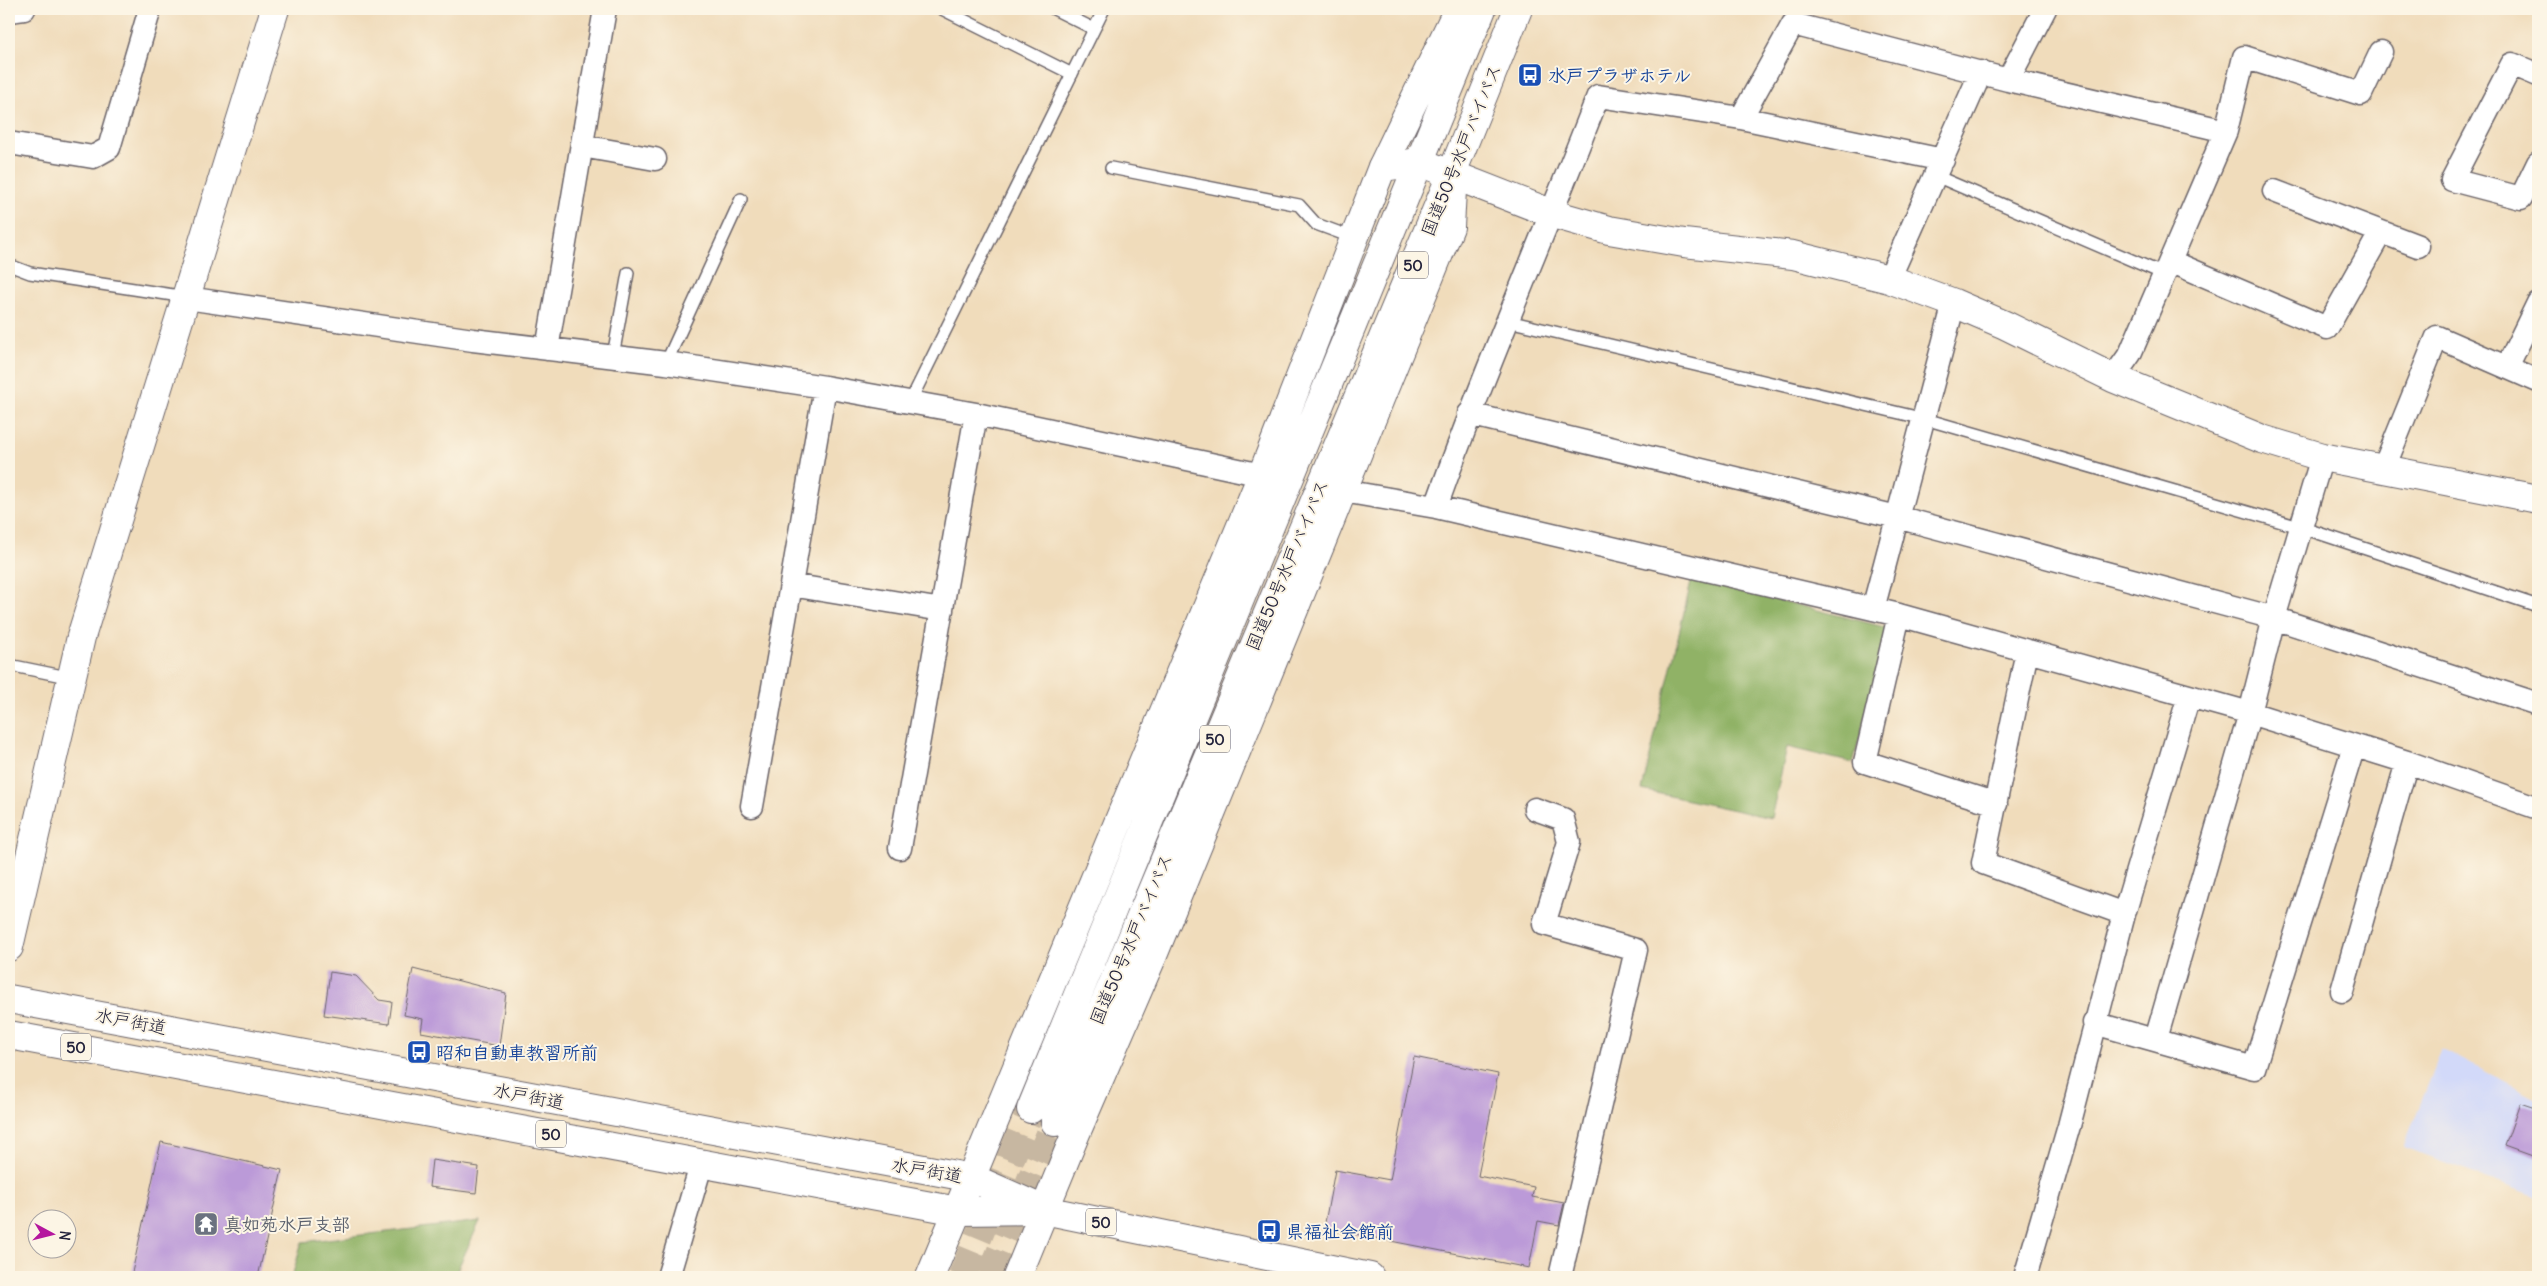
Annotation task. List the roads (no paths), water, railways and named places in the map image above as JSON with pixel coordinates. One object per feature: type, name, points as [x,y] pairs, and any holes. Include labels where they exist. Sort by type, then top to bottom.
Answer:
[{"type":"main road","points":[[9,947],[81,637],[110,537],[187,298],[275,9]]},
{"type":"main road","points":[[930,1277],[1262,475],[1382,167],[1458,9]]},
{"type":"main road","name":"国道50号水戸バイパス","points":[[1031,1109],[1482,9]]},
{"type":"main road","name":"国道50号水戸バイパス","points":[[1055,1122],[1452,173],[1518,9]]},
{"type":"main road","points":[[1382,167],[1420,162],[1553,214],[1634,236],[1793,256],[1889,279],[2006,325],[2113,378],[2262,439],[2322,457],[2538,499]]},
{"type":"main road","points":[[1017,1277],[1154,952],[1450,227],[1452,173]]},
{"type":"main road","name":"水戸街道","points":[[9,998],[972,1178],[1044,1210]]},
{"type":"main road","name":"水戸街道","points":[[9,1035],[958,1211],[1044,1210],[1370,1277]]},
{"type":"street","points":[[9,11],[24,9]]},
{"type":"street","points":[[9,143],[93,157],[109,148],[150,9]]},
{"type":"street","points":[[548,349],[605,9]]},
{"type":"street","points":[[2008,80],[2045,9]]},
{"type":"street","points":[[1741,118],[1793,24],[2008,80],[2226,131]]},
{"type":"street","points":[[2113,378],[2130,354],[2226,131],[2244,57],[2361,94],[2381,52]]},
{"type":"street","points":[[2538,75],[2512,64],[2452,180],[2521,198],[2538,163]]},
{"type":"street","points":[[1889,279],[1981,72]]},
{"type":"street","points":[[1436,507],[1469,414],[1553,214],[1598,96],[1741,118],[1939,168]]},
{"type":"street","points":[[582,146],[656,159]]},
{"type":"street","points":[[2274,191],[2418,246]]},
{"type":"street","points":[[2167,268],[2328,328],[2380,232]]},
{"type":"street","points":[[187,298],[548,349],[666,362],[825,387],[976,414],[1262,475]]},
{"type":"street","points":[[1873,609],[1925,419],[1954,303]]},
{"type":"street","points":[[2506,367],[2538,303]]},
{"type":"street","points":[[2383,470],[2437,337],[2538,381]]},
{"type":"street","points":[[752,806],[825,387]]},
{"type":"street","points":[[900,848],[976,414]]},
{"type":"street","points":[[1469,414],[1897,517],[2274,618],[2538,704]]},
{"type":"street","points":[[2156,1039],[2250,713],[2274,618],[2303,528],[2322,457]]},
{"type":"street","points":[[1343,491],[1436,507],[1899,615],[2250,713],[2407,762],[2538,808]]},
{"type":"street","points":[[790,586],[942,610]]},
{"type":"street","points":[[1899,615],[1865,762],[1996,804]]},
{"type":"street","points":[[2026,651],[1983,863],[2124,914]]},
{"type":"street","points":[[2025,1277],[2069,1126],[2094,1023],[2124,914],[2189,696]]},
{"type":"street","points":[[2094,1023],[2254,1068],[2354,746]]},
{"type":"street","points":[[2342,991],[2407,762]]},
{"type":"street","points":[[1535,809],[1563,819],[1569,842],[1544,924],[1636,950],[1560,1277]]},
{"type":"street","points":[[668,1277],[702,1162]]},
{"type":"lane","points":[[942,9],[1072,74]]},
{"type":"lane","points":[[1054,9],[1094,29]]},
{"type":"lane","points":[[910,402],[1104,9]]},
{"type":"lane","points":[[1111,168],[1299,205],[1316,224],[1354,238]]},
{"type":"lane","points":[[1939,168],[2167,268]]},
{"type":"lane","points":[[666,362],[741,199]]},
{"type":"lane","points":[[9,264],[30,273],[187,298]]},
{"type":"lane","points":[[613,356],[628,273]]},
{"type":"lane","points":[[1508,321],[1925,419],[2303,528],[2538,606]]},
{"type":"lane","points":[[9,665],[72,678]]},
{"type":"tunnel","points":[[962,1277],[1031,1109]]},
{"type":"tunnel","points":[[990,1277],[1055,1122]]},
{"type":"place","name":"水戸プラザホテル","points":[[1530,75]]},
{"type":"place","name":"昭和自動車教習所前","points":[[419,1052]]},
{"type":"place","name":"真如苑水戸支部","points":[[206,1224]]},
{"type":"place","name":"県福祉会館前","points":[[1269,1231]]}]
